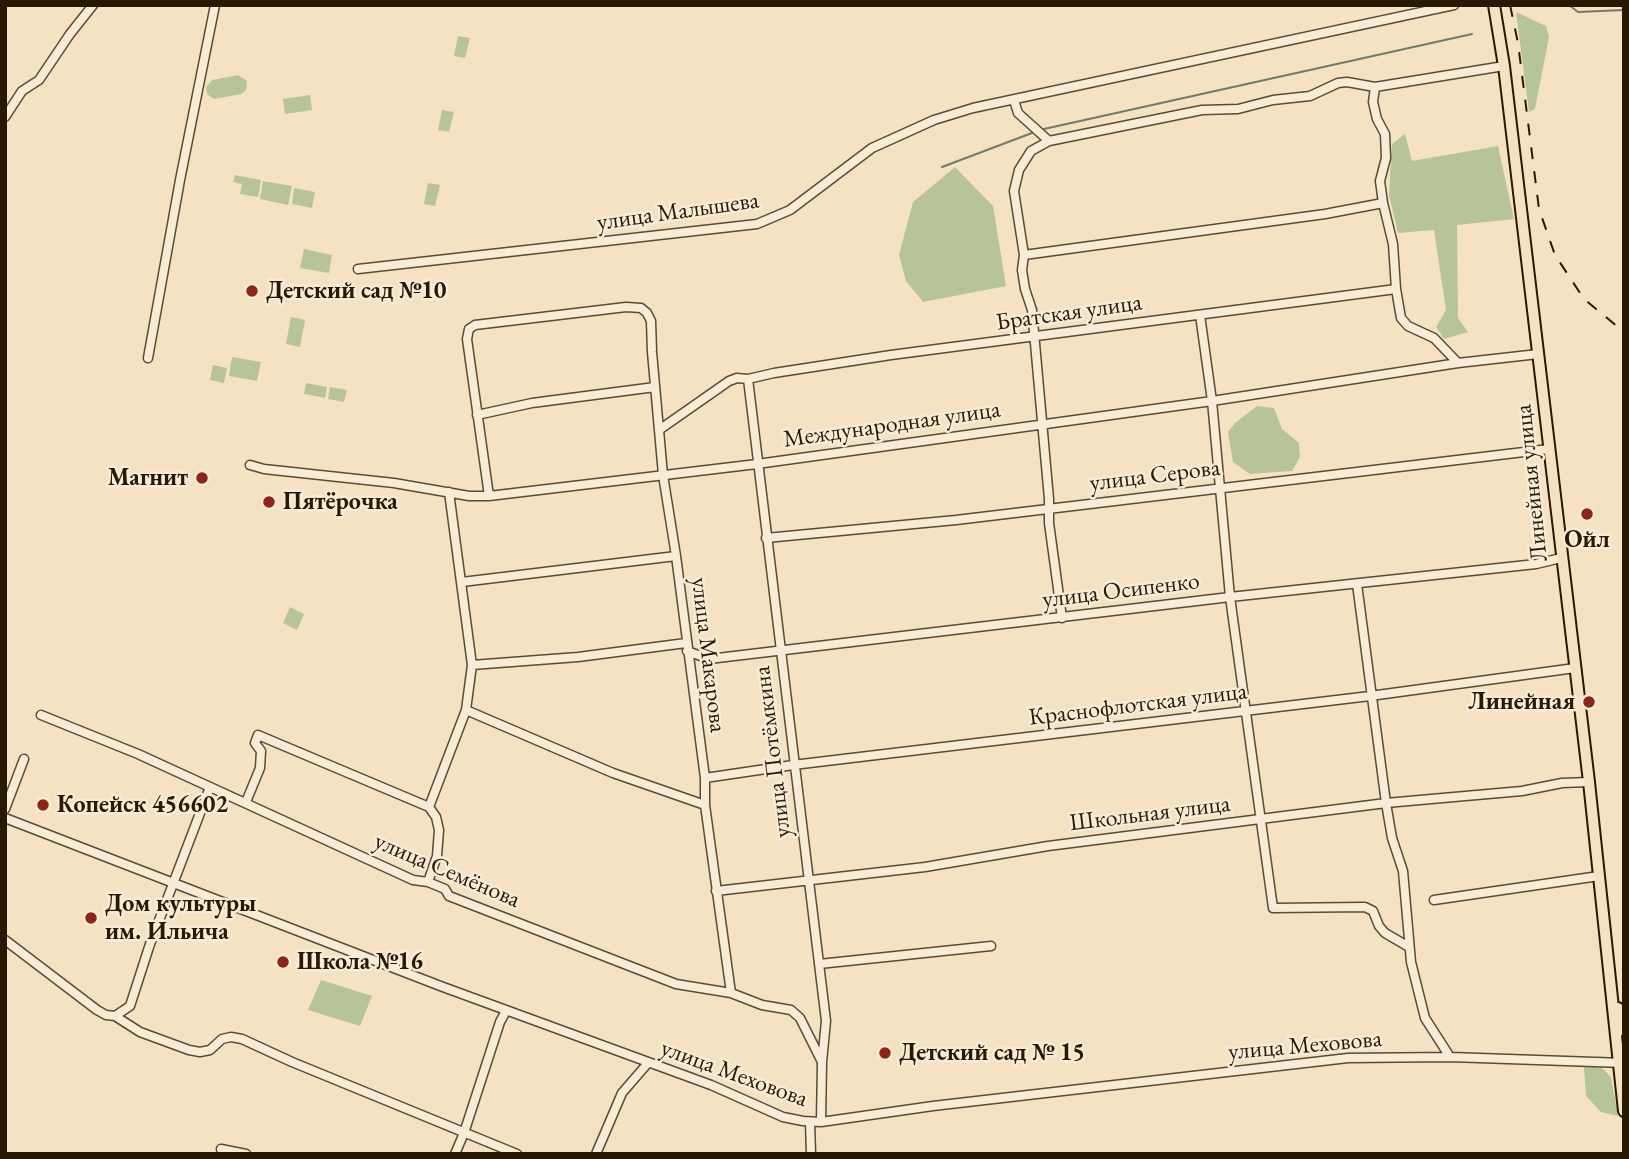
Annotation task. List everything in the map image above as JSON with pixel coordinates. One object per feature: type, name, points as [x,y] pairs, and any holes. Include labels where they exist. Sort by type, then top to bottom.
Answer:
[{"type":"main road","name":"Линейная улица","points":[[1494,5],[1504,66],[1608,957]]},
{"type":"main road","points":[[1608,957],[1624,1031]]},
{"type":"main road","points":[[1608,957],[1624,1111]]},
{"type":"street","points":[[5,117],[22,91],[39,80],[93,5]]},
{"type":"street","points":[[148,358],[215,5]]},
{"type":"street","name":"улица Малышева","points":[[358,269],[757,224],[790,210],[872,148],[901,134],[973,108],[1454,5]]},
{"type":"street","points":[[1062,618],[1049,523],[1032,310],[1023,279],[1024,255],[1014,191],[1019,170],[1031,151],[1049,141],[1202,110],[1238,110],[1273,100],[1310,96],[1347,82],[1375,87],[1504,66]]},
{"type":"street","points":[[1375,87],[1373,102],[1377,119],[1385,134],[1386,158],[1380,181],[1382,203],[1393,244],[1401,318],[1408,327],[1434,338],[1458,363]]},
{"type":"street","points":[[1014,100],[1018,113],[1049,141]]},
{"type":"street","points":[[1024,255],[1325,214],[1382,203]]},
{"type":"street","name":"Братская улица","points":[[659,430],[729,381],[743,377],[748,379],[891,355],[1396,289]]},
{"type":"street","name":"улица Макарова","points":[[477,415],[467,339],[469,329],[475,325],[626,307],[641,308],[651,321],[663,475],[676,556],[705,778],[705,805],[731,993]]},
{"type":"street","points":[[1200,315],[1212,401],[1230,597],[1273,908],[1365,907],[1373,911],[1385,933],[1409,947]]},
{"type":"street","name":"Международная улица","points":[[250,465],[264,469],[489,496],[757,464],[1212,401],[1458,363],[1538,354]]},
{"type":"street","name":"улица Потёмкина","points":[[748,379],[826,1021],[821,1122]]},
{"type":"street","points":[[489,496],[477,415],[532,403],[655,387]]},
{"type":"street","name":"улица Серова","points":[[766,538],[1049,508],[1549,449]]},
{"type":"street","points":[[429,807],[466,710],[472,665],[449,492]]},
{"type":"street","points":[[462,582],[676,556]]},
{"type":"street","name":"улица Осипенко","points":[[472,665],[687,647],[709,659],[1230,597],[1536,564],[1561,558]]},
{"type":"street","points":[[1357,584],[1386,803],[1392,838],[1403,871],[1409,947],[1416,988],[1425,1018],[1450,1057]]},
{"type":"street","name":"Краснофлотская улица","points":[[705,778],[1575,668]]},
{"type":"street","points":[[466,710],[613,773],[705,805]]},
{"type":"street","name":"улица Семёнова","points":[[41,715],[138,754],[413,880],[428,882],[445,889],[449,896],[676,984],[731,993],[762,1005],[791,1010],[800,1018],[822,1062]]},
{"type":"street","points":[[246,802],[260,768],[261,751],[255,743],[258,735],[429,807],[436,817],[439,830],[437,856],[428,882]]},
{"type":"street","points":[[5,809],[24,759]]},
{"type":"street","name":"Школьная улица","points":[[716,891],[925,867],[1048,846],[1386,803],[1522,792],[1562,783],[1589,782]]},
{"type":"street","points":[[115,1016],[130,1006],[210,787]]},
{"type":"street","name":"улица Меховова","points":[[5,818],[506,1010],[711,1085],[783,1117],[810,1122],[1348,1059],[1450,1057],[1621,1062]]},
{"type":"street","points":[[1434,900],[1599,876]]},
{"type":"street","points":[[5,940],[97,1010],[115,1016],[140,1032],[200,1052],[222,1039],[242,1039],[517,1154]]},
{"type":"street","points":[[819,964],[991,946]]},
{"type":"street","points":[[455,1154],[506,1010]]},
{"type":"street","points":[[596,1154],[622,1093],[648,1063]]},
{"type":"street","points":[[810,1122],[811,1154]]},
{"type":"street","points":[[221,1149],[246,1154]]},
{"type":"green space","points":[[1516,12],[1546,26],[1549,37],[1535,109],[1529,112]]},
{"type":"green space","points":[[458,36],[470,38],[465,58],[454,56]]},
{"type":"green space","points":[[238,75],[247,81],[246,90],[241,94],[214,99],[207,94],[206,87],[212,80]]},
{"type":"green space","points":[[310,95],[312,110],[285,114],[283,99]]},
{"type":"green space","points":[[442,110],[454,112],[449,132],[438,130]]},
{"type":"green space","points":[[1405,134],[1412,161],[1498,146],[1514,219],[1457,225],[1458,318],[1468,332],[1444,339],[1436,327],[1446,310],[1434,230],[1398,233],[1389,195],[1392,144]]},
{"type":"green space","points":[[955,167],[993,206],[1006,286],[923,302],[906,281],[899,255],[913,202]]},
{"type":"green space","points":[[235,175],[261,180],[258,197],[240,194],[242,184],[233,182]]},
{"type":"green space","points":[[263,181],[292,186],[288,205],[260,199]]},
{"type":"green space","points":[[428,183],[440,185],[435,206],[424,204]]},
{"type":"green space","points":[[294,188],[315,192],[312,208],[292,204]]},
{"type":"green space","points":[[304,249],[332,255],[329,273],[300,268]]},
{"type":"green space","points":[[291,317],[305,320],[300,347],[286,344]]},
{"type":"green space","points":[[232,357],[261,362],[257,381],[229,376]]},
{"type":"green space","points":[[213,365],[227,368],[224,383],[210,380]]},
{"type":"green space","points":[[306,383],[327,387],[325,398],[304,394]]},
{"type":"green space","points":[[330,387],[347,390],[344,402],[328,399]]},
{"type":"green space","points":[[1257,406],[1274,408],[1282,429],[1299,443],[1300,457],[1292,471],[1250,474],[1233,462],[1228,432]]},
{"type":"green space","points":[[290,607],[304,614],[297,630],[283,623]]},
{"type":"green space","points":[[321,980],[372,996],[360,1026],[308,1010]]},
{"type":"green space","points":[[1584,1067],[1602,1068],[1611,1077],[1618,1116],[1601,1112],[1586,1096]]},
{"type":"waterway","points":[[1569,5],[1578,12],[1624,10]]},
{"type":"waterway","points":[[1044,129],[1472,34]]},
{"type":"waterway","points":[[942,167],[1032,133]]},
{"type":"railway","points":[[1510,5],[1518,43],[1539,209],[1555,255],[1584,299],[1624,332]]},
{"type":"place","name":"Детский сад №10","points":[[252,291]]},
{"type":"place","name":"Магнит","points":[[202,478]]},
{"type":"place","name":"Пятёрочка","points":[[269,502]]},
{"type":"place","name":"Ойл","points":[[1587,514]]},
{"type":"place","name":"Линейная","points":[[1589,702]]},
{"type":"place","name":"Копейск 456602","points":[[43,805]]},
{"type":"place","name":"Дом культуры им. Ильича","points":[[91,918]]},
{"type":"place","name":"Школа №16","points":[[283,962]]},
{"type":"place","name":"Детский сад № 15","points":[[885,1053]]}]
